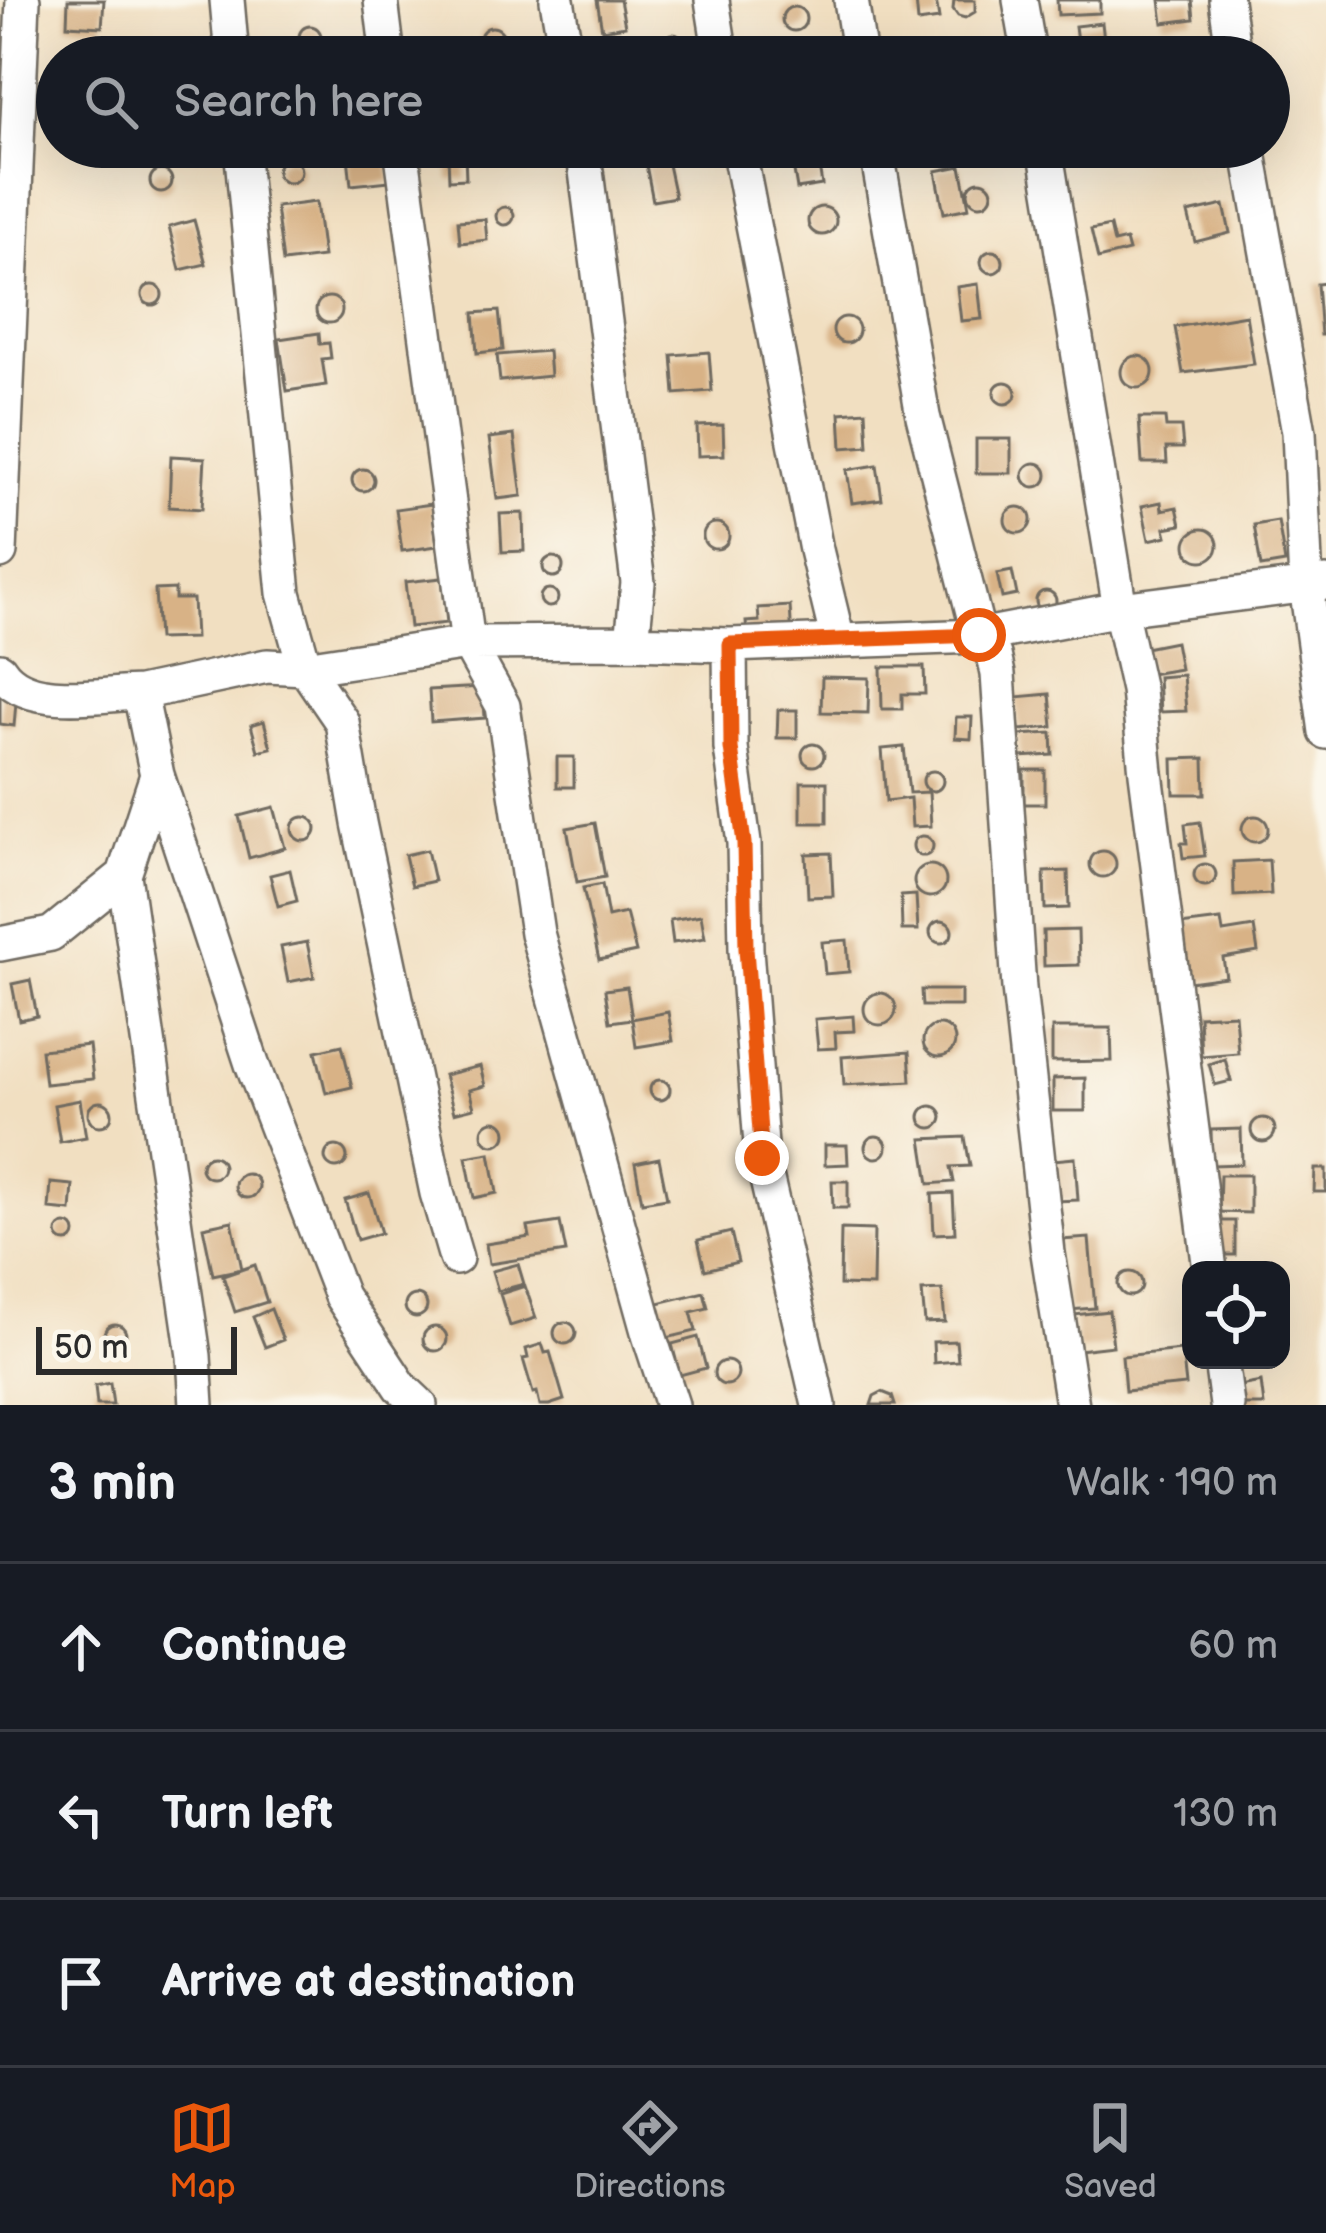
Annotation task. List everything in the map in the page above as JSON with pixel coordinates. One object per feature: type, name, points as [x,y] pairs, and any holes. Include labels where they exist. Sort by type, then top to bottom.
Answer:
[{"type":"street","points":[[0,552],[8,175],[23,0]]},
{"type":"street","points":[[226,0],[230,36]]},
{"type":"street","points":[[381,0],[385,36]]},
{"type":"street","points":[[556,0],[562,36]]},
{"type":"street","points":[[712,0],[718,36]]},
{"type":"street","points":[[850,0],[856,36]]},
{"type":"street","points":[[1021,0],[1027,36]]},
{"type":"street","points":[[1226,0],[1231,36]]},
{"type":"street","points":[[243,168],[284,593],[304,668],[342,722],[437,1193],[456,1258]]},
{"type":"street","points":[[403,168],[468,643],[503,706],[537,933],[672,1405]]},
{"type":"street","points":[[586,168],[638,583],[632,642]]},
{"type":"street","points":[[741,168],[838,641]]},
{"type":"street","points":[[880,168],[923,416],[979,635],[994,655],[998,674],[1019,988],[1043,1208],[1072,1405]]},
{"type":"street","points":[[1048,168],[1120,609],[1138,690],[1209,1261]]},
{"type":"street","points":[[1252,168],[1298,432],[1316,584],[1326,732]]},
{"type":"street","points":[[0,670],[7,681],[40,696],[140,692],[267,666],[304,668],[468,643],[730,644],[979,635],[1120,609],[1316,584]]},
{"type":"street","points":[[730,644],[731,748],[744,843],[746,949],[762,1158],[819,1405]]},
{"type":"street","points":[[140,692],[157,775],[252,1064],[341,1296],[401,1387],[420,1405]]},
{"type":"street","points":[[157,775],[124,875],[194,1356],[196,1405]]},
{"type":"street","points":[[0,944],[51,934],[124,875]]},
{"type":"street","points":[[1222,1369],[1227,1405]]},
{"type":"building","points":[[68,0],[104,0],[102,27],[67,25]]},
{"type":"building","points":[[597,0],[620,0],[625,26],[602,30]]},
{"type":"building","points":[[916,0],[936,0],[939,19],[918,22]]},
{"type":"building","points":[[954,0],[975,0],[975,12],[958,16]]},
{"type":"building","points":[[1057,0],[1100,0],[1100,13],[1058,15]]},
{"type":"building","points":[[1160,0],[1192,0],[1194,19],[1163,23]]},
{"type":"building","points":[[794,7],[806,19],[794,31],[782,19]]},
{"type":"building","points":[[1102,23],[1104,36],[1076,36],[1075,26]]},
{"type":"building","points":[[492,27],[502,36],[482,36]]},
{"type":"building","points":[[302,29],[318,29],[321,36],[299,36]]},
{"type":"building","points":[[278,168],[300,168],[297,179],[289,183],[277,171]]},
{"type":"building","points":[[349,168],[388,168],[390,181],[351,185]]},
{"type":"building","points":[[449,168],[466,168],[466,179],[449,180]]},
{"type":"building","points":[[647,168],[669,168],[675,197],[653,201]]},
{"type":"building","points":[[793,168],[819,168],[822,185],[797,189]]},
{"type":"building","points":[[961,168],[969,208],[944,213],[936,171]]},
{"type":"building","points":[[161,170],[172,181],[161,192],[150,181]]},
{"type":"building","points":[[980,181],[992,193],[980,205],[968,193]]},
{"type":"building","points":[[316,202],[323,257],[283,262],[276,207]]},
{"type":"building","points":[[1224,205],[1230,233],[1195,242],[1188,213]]},
{"type":"building","points":[[505,207],[514,216],[505,225],[496,216]]},
{"type":"building","points":[[822,207],[832,211],[836,221],[832,231],[822,235],[812,231],[808,221],[812,211]]},
{"type":"building","points":[[485,219],[487,240],[460,243],[458,221]]},
{"type":"building","points":[[194,220],[206,264],[180,270],[169,227]]},
{"type":"building","points":[[1110,226],[1114,243],[1126,240],[1129,251],[1098,259],[1091,230]]},
{"type":"building","points":[[992,251],[1003,262],[992,273],[981,262]]},
{"type":"building","points":[[1326,283],[1326,335],[1321,335],[1317,284]]},
{"type":"building","points":[[978,284],[982,319],[961,321],[957,287]]},
{"type":"building","points":[[152,285],[162,295],[152,305],[142,295]]},
{"type":"building","points":[[329,297],[342,310],[329,323],[316,310]]},
{"type":"building","points":[[499,311],[503,350],[477,353],[474,313]]},
{"type":"building","points":[[1246,315],[1254,364],[1183,373],[1175,327]]},
{"type":"building","points":[[846,317],[859,330],[846,343],[833,330]]},
{"type":"building","points":[[319,333],[320,344],[329,343],[331,358],[322,359],[326,385],[287,391],[279,339]]},
{"type":"building","points":[[548,351],[550,376],[500,381],[497,355]]},
{"type":"building","points":[[709,352],[712,391],[675,394],[672,355]]},
{"type":"building","points":[[1137,356],[1148,361],[1153,372],[1148,383],[1137,388],[1126,383],[1121,372],[1126,361]]},
{"type":"building","points":[[1005,382],[1016,393],[1005,404],[994,393]]},
{"type":"building","points":[[866,411],[868,446],[842,448],[840,413]]},
{"type":"building","points":[[1139,418],[1165,418],[1166,427],[1181,427],[1183,448],[1166,448],[1167,463],[1142,463]]},
{"type":"building","points":[[723,425],[724,455],[698,456],[697,426]]},
{"type":"building","points":[[514,435],[522,496],[497,499],[489,438]]},
{"type":"building","points":[[976,439],[1011,439],[1011,473],[976,473]]},
{"type":"building","points":[[171,456],[205,458],[202,509],[169,507]]},
{"type":"building","points":[[1035,463],[1047,475],[1035,487],[1023,475]]},
{"type":"building","points":[[877,465],[882,499],[852,503],[847,470]]},
{"type":"building","points":[[363,469],[374,480],[363,491],[352,480]]},
{"type":"building","points":[[1161,502],[1162,510],[1177,507],[1181,525],[1165,528],[1167,536],[1149,540],[1142,506]]},
{"type":"building","points":[[432,504],[437,546],[402,551],[396,509]]},
{"type":"building","points":[[1018,507],[1031,520],[1018,533],[1005,520]]},
{"type":"building","points":[[523,513],[524,551],[502,552],[500,514]]},
{"type":"building","points":[[1278,521],[1285,563],[1261,567],[1254,525]]},
{"type":"building","points":[[716,523],[729,536],[716,549],[703,536]]},
{"type":"building","points":[[1202,529],[1213,534],[1218,545],[1213,556],[1202,561],[1191,556],[1186,545],[1191,534]]},
{"type":"building","points":[[553,557],[563,567],[553,577],[543,567]]},
{"type":"building","points":[[1012,571],[1017,595],[1002,598],[997,574]]},
{"type":"building","points":[[442,578],[447,623],[410,627],[405,582]]},
{"type":"building","points":[[175,589],[175,599],[193,599],[195,638],[158,639],[155,590]]},
{"type":"building","points":[[549,589],[558,598],[549,607],[540,598]]},
{"type":"building","points":[[1046,591],[1056,601],[1046,611],[1036,601]]},
{"type":"building","points":[[790,606],[792,639],[748,642],[746,622],[759,621],[758,608]]},
{"type":"building","points":[[1175,642],[1180,669],[1150,674],[1145,648]]},
{"type":"building","points":[[881,667],[924,667],[925,694],[902,694],[902,709],[882,709]]},
{"type":"building","points":[[1183,675],[1186,711],[1160,712],[1158,677]]},
{"type":"building","points":[[822,677],[869,678],[868,713],[821,712]]},
{"type":"building","points":[[483,687],[485,718],[431,722],[429,690]]},
{"type":"building","points":[[0,689],[17,690],[14,726],[0,724]]},
{"type":"building","points":[[1050,694],[1053,727],[1019,730],[1016,697]]},
{"type":"building","points":[[778,710],[797,710],[797,738],[777,738]]},
{"type":"building","points":[[956,717],[972,717],[971,739],[955,738]]},
{"type":"building","points":[[264,721],[271,748],[258,751],[251,725]]},
{"type":"building","points":[[1052,733],[1053,755],[1020,757],[1019,735]]},
{"type":"building","points":[[813,744],[824,755],[813,766],[802,755]]},
{"type":"building","points":[[904,747],[909,793],[929,792],[931,826],[912,827],[910,798],[886,801],[882,749]]},
{"type":"building","points":[[557,757],[574,757],[574,787],[557,787]]},
{"type":"building","points":[[1204,758],[1205,794],[1174,794],[1173,759]]},
{"type":"building","points":[[1024,770],[1045,770],[1045,804],[1024,804]]},
{"type":"building","points":[[933,771],[943,781],[933,791],[923,781]]},
{"type":"building","points":[[801,782],[827,782],[827,823],[801,823]]},
{"type":"building","points":[[274,807],[285,848],[249,858],[239,816]]},
{"type":"building","points":[[1255,816],[1268,829],[1255,842],[1242,829]]},
{"type":"building","points":[[304,817],[316,829],[304,841],[292,829]]},
{"type":"building","points":[[1200,822],[1205,856],[1183,858],[1185,824]]},
{"type":"building","points":[[595,823],[605,877],[577,882],[567,828]]},
{"type":"building","points":[[923,836],[933,846],[923,856],[913,846]]},
{"type":"building","points":[[427,850],[434,881],[412,886],[405,855]]},
{"type":"building","points":[[1103,851],[1116,864],[1103,877],[1090,864]]},
{"type":"building","points":[[831,853],[833,896],[808,897],[806,854]]},
{"type":"building","points":[[1269,860],[1271,894],[1234,896],[1233,862]]},
{"type":"building","points":[[1205,864],[1216,875],[1205,886],[1194,875]]},
{"type":"building","points":[[930,865],[941,870],[946,881],[941,892],[930,897],[919,892],[914,881],[919,870]]},
{"type":"building","points":[[290,870],[297,901],[278,906],[270,875]]},
{"type":"building","points":[[1068,871],[1069,908],[1045,909],[1044,872]]},
{"type":"building","points":[[602,884],[608,917],[626,913],[636,952],[599,960],[583,888]]},
{"type":"building","points":[[916,895],[918,930],[902,930],[901,896]]},
{"type":"building","points":[[701,915],[705,938],[673,943],[670,920]]},
{"type":"building","points":[[1221,920],[1223,932],[1254,927],[1258,952],[1223,958],[1226,977],[1189,982],[1180,925]]},
{"type":"building","points":[[941,921],[952,932],[941,943],[930,932]]},
{"type":"building","points":[[1078,930],[1079,965],[1044,966],[1043,931]]},
{"type":"building","points":[[847,940],[849,972],[825,974],[822,942]]},
{"type":"building","points":[[307,942],[314,977],[288,982],[281,947]]},
{"type":"building","points":[[30,980],[37,1016],[19,1020],[12,984]]},
{"type":"building","points":[[627,987],[632,1019],[610,1022],[605,990]]},
{"type":"building","points":[[921,990],[961,990],[961,1006],[922,1006]]},
{"type":"building","points":[[880,993],[891,998],[896,1009],[891,1020],[880,1025],[869,1020],[864,1009],[869,998]]},
{"type":"building","points":[[668,1012],[673,1041],[636,1047],[632,1019]]},
{"type":"building","points":[[1235,1014],[1238,1053],[1201,1056],[1199,1016]]},
{"type":"building","points":[[853,1016],[854,1031],[835,1032],[836,1048],[818,1049],[815,1019]]},
{"type":"building","points":[[939,1025],[950,1030],[955,1041],[950,1052],[939,1057],[928,1052],[923,1041],[928,1030]]},
{"type":"building","points":[[1052,1028],[1111,1028],[1112,1061],[1052,1062]]},
{"type":"building","points":[[89,1045],[93,1079],[45,1084],[41,1050]]},
{"type":"building","points":[[342,1045],[352,1087],[326,1093],[316,1051]]},
{"type":"building","points":[[909,1052],[911,1081],[844,1085],[842,1057]]},
{"type":"building","points":[[1225,1059],[1231,1081],[1215,1085],[1209,1064]]},
{"type":"building","points":[[480,1066],[485,1086],[469,1090],[474,1108],[454,1113],[444,1075]]},
{"type":"building","points":[[1085,1078],[1085,1111],[1053,1111],[1053,1079]]},
{"type":"building","points":[[660,1080],[670,1090],[660,1100],[650,1090]]},
{"type":"building","points":[[80,1100],[86,1137],[60,1142],[54,1105]]},
{"type":"building","points":[[100,1102],[112,1114],[100,1126],[88,1114]]},
{"type":"building","points":[[931,1106],[942,1117],[931,1128],[920,1117]]},
{"type":"building","points":[[1263,1118],[1275,1130],[1263,1142],[1251,1130]]},
{"type":"building","points":[[494,1121],[506,1133],[494,1145],[482,1133]]},
{"type":"building","points":[[1241,1129],[1242,1164],[1212,1165],[1211,1130]]},
{"type":"building","points":[[876,1136],[887,1147],[876,1158],[865,1147]]},
{"type":"building","points":[[965,1137],[970,1166],[951,1167],[954,1182],[929,1184],[922,1139]]},
{"type":"building","points":[[825,1145],[847,1145],[848,1164],[825,1165]]},
{"type":"building","points":[[336,1146],[347,1157],[336,1168],[325,1157]]},
{"type":"building","points":[[490,1153],[497,1193],[474,1198],[466,1157]]},
{"type":"building","points":[[212,1156],[223,1167],[212,1178],[201,1167]]},
{"type":"building","points":[[659,1158],[667,1198],[642,1202],[635,1163]]},
{"type":"building","points":[[1075,1158],[1078,1200],[1055,1201],[1053,1160]]},
{"type":"building","points":[[1315,1169],[1326,1169],[1326,1192],[1314,1192]]},
{"type":"building","points":[[247,1174],[259,1186],[247,1198],[235,1186]]},
{"type":"building","points":[[1220,1175],[1250,1175],[1250,1213],[1219,1212]]},
{"type":"building","points":[[832,1181],[848,1181],[848,1208],[833,1208]]},
{"type":"building","points":[[51,1183],[73,1185],[71,1211],[49,1209]]},
{"type":"building","points":[[369,1193],[381,1233],[357,1240],[345,1200]]},
{"type":"building","points":[[953,1193],[955,1233],[934,1234],[932,1194]]},
{"type":"building","points":[[232,1221],[242,1269],[213,1275],[203,1227]]},
{"type":"building","points":[[1217,1221],[1235,1221],[1235,1255],[1216,1255]]},
{"type":"building","points":[[560,1222],[566,1252],[489,1264],[486,1244],[530,1237],[528,1227]]},
{"type":"building","points":[[66,1224],[75,1233],[66,1242],[57,1233]]},
{"type":"building","points":[[841,1229],[874,1230],[873,1286],[840,1285]]},
{"type":"building","points":[[731,1232],[738,1262],[705,1270],[698,1240]]},
{"type":"building","points":[[1089,1238],[1095,1308],[1068,1310],[1062,1240]]},
{"type":"building","points":[[518,1264],[524,1284],[498,1291],[492,1271]]},
{"type":"building","points":[[255,1265],[267,1302],[235,1312],[223,1276]]},
{"type":"building","points":[[1130,1272],[1142,1284],[1130,1296],[1118,1284]]},
{"type":"building","points":[[525,1286],[536,1318],[510,1326],[500,1294]]},
{"type":"building","points":[[942,1290],[945,1322],[925,1323],[922,1291]]},
{"type":"building","points":[[704,1292],[708,1308],[691,1312],[696,1331],[667,1338],[658,1303]]},
{"type":"building","points":[[416,1295],[427,1306],[416,1317],[405,1306]]},
{"type":"building","points":[[271,1309],[283,1340],[265,1347],[253,1317]]},
{"type":"building","points":[[1109,1311],[1113,1346],[1078,1350],[1074,1315]]},
{"type":"building","points":[[565,1322],[576,1333],[565,1344],[554,1333]]},
{"type":"building","points":[[115,1324],[126,1335],[115,1346],[104,1335]]},
{"type":"building","points":[[435,1327],[447,1339],[435,1351],[423,1339]]},
{"type":"building","points":[[698,1337],[706,1368],[680,1375],[672,1344]]},
{"type":"building","points":[[956,1341],[958,1361],[934,1363],[933,1342]]},
{"type":"building","points":[[542,1344],[545,1353],[550,1352],[564,1400],[549,1405],[540,1405],[537,1392],[533,1393],[523,1359],[528,1358],[526,1349]]},
{"type":"building","points":[[1182,1350],[1186,1385],[1125,1391],[1122,1356]]},
{"type":"building","points":[[726,1361],[738,1373],[726,1385],[714,1373]]},
{"type":"building","points":[[1261,1382],[1264,1405],[1236,1405],[1234,1387]]},
{"type":"building","points":[[110,1383],[113,1405],[97,1405],[95,1386]]},
{"type":"building","points":[[882,1392],[892,1396],[895,1405],[871,1405]]},
{"type":"route","points":[[762,1158],[746,949],[744,843],[731,748],[730,644],[979,635]]}]
